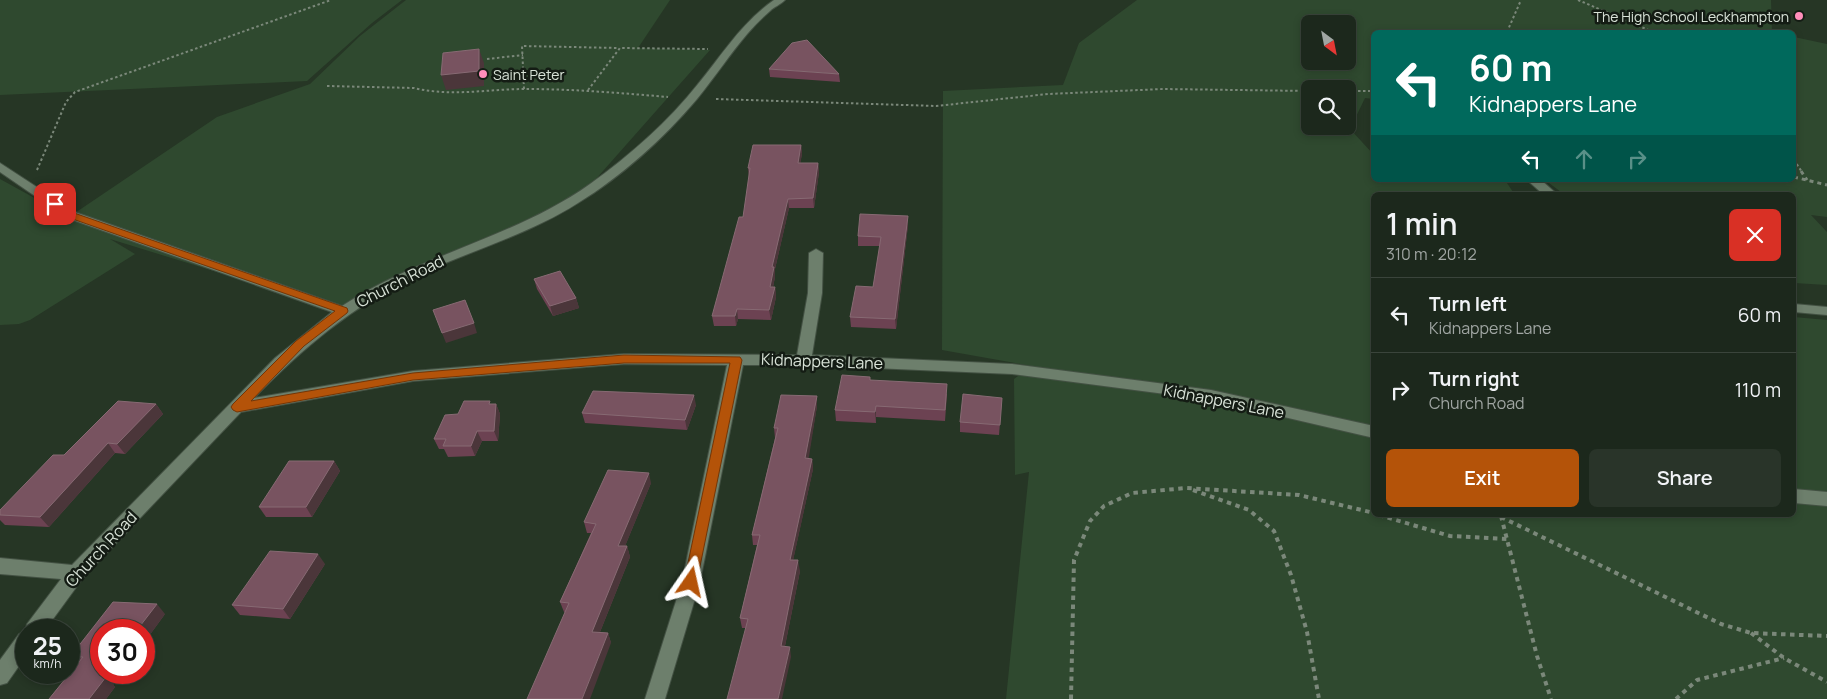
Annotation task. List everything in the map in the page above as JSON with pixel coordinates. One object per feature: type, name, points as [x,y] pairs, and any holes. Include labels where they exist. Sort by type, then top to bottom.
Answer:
[{"type":"street","name":"Church Road","points":[[42,619],[76,573],[300,344],[343,311],[410,272],[544,217],[580,197],[623,165],[692,98],[758,15],[780,0]]},
{"type":"street","points":[[0,167],[71,215],[343,311]]},
{"type":"street","points":[[1536,182],[1548,192]]},
{"type":"street","points":[[804,360],[815,302],[816,253]]},
{"type":"street","points":[[1796,308],[1827,311]]},
{"type":"street","name":"Kidnappers Lane","points":[[237,407],[413,376],[624,359],[804,360],[1012,369],[1211,395],[1371,431]]},
{"type":"street","points":[[655,699],[691,582],[736,360]]},
{"type":"street","points":[[1796,496],[1827,499]]},
{"type":"street","points":[[0,566],[76,573]]},
{"type":"street","points":[[0,676],[15,655]]},
{"type":"path","points":[[34,175],[66,102],[75,92],[331,0]]},
{"type":"path","points":[[1508,30],[1521,0]]},
{"type":"path","points":[[1578,0],[1648,30]]},
{"type":"path","points":[[524,89],[522,46],[732,49]]},
{"type":"path","points":[[588,91],[620,48]]},
{"type":"path","points":[[487,59],[522,55]]},
{"type":"path","points":[[326,86],[414,88],[440,93],[524,89],[588,91],[692,98],[936,106],[1048,94],[1163,89],[1301,91]]},
{"type":"path","points":[[1356,91],[1371,91]]},
{"type":"path","points":[[1796,163],[1807,180]]},
{"type":"path","points":[[1796,177],[1827,186]]},
{"type":"path","points":[[1186,488],[1249,510],[1274,531],[1291,575],[1308,632],[1319,699]]},
{"type":"path","points":[[1071,699],[1074,560],[1090,521],[1104,506],[1132,493],[1186,488],[1298,495],[1371,513]]},
{"type":"path","points":[[1386,517],[1450,536],[1507,539]]},
{"type":"path","points":[[1501,517],[1551,699]]},
{"type":"path","points":[[1503,517],[1656,591],[1701,616],[1750,633],[1784,658],[1827,682]]},
{"type":"path","points":[[1750,633],[1827,636]]},
{"type":"path","points":[[1676,699],[1697,680],[1784,658]]},
{"type":"green space","points":[[0,0],[402,0],[372,23],[307,81],[0,95]]},
{"type":"green space","points":[[406,0],[670,0],[638,48],[710,50],[580,197],[410,272],[343,311],[110,239],[135,254],[30,320],[19,324],[0,325],[0,179],[69,217],[217,117],[310,84],[360,36]]},
{"type":"green space","points":[[1137,0],[1771,0],[1772,30],[1371,30],[1371,99],[1365,98],[1356,117],[1356,80],[1301,80],[1301,135],[1356,135],[1371,152],[1371,182],[1506,182],[1513,192],[1371,192],[1371,517],[1796,517],[1796,317],[1827,320],[1827,699],[1006,699],[1029,472],[1015,475],[1014,379],[1032,366],[942,350],[943,91],[1063,85],[1079,43]]},
{"type":"green space","points":[[1796,37],[1827,44],[1827,217],[1811,215],[1827,232],[1827,285],[1796,283],[1796,192],[1561,192],[1548,182],[1796,182]]},
{"type":"building","points":[[807,40],[839,74],[769,69],[792,43]]},
{"type":"building","points":[[479,49],[479,71],[441,75],[443,53]]},
{"type":"building","points":[[753,145],[801,145],[798,163],[818,163],[813,198],[788,199],[772,267],[774,267],[770,287],[775,287],[769,310],[737,309],[735,316],[712,316],[739,217],[743,217],[750,168],[748,168]]},
{"type":"building","points":[[860,214],[908,216],[895,319],[850,317],[856,286],[873,287],[881,237],[858,236]]},
{"type":"building","points":[[560,271],[576,298],[550,306],[534,279]]},
{"type":"building","points":[[465,300],[474,323],[442,333],[433,310]]},
{"type":"building","points":[[842,375],[870,377],[870,380],[947,384],[945,410],[876,406],[875,412],[835,410]]},
{"type":"building","points":[[593,391],[694,395],[685,420],[582,413]]},
{"type":"building","points":[[963,394],[1002,398],[1000,425],[960,422]]},
{"type":"building","points":[[781,395],[817,396],[805,458],[812,459],[790,560],[798,560],[781,646],[790,647],[778,699],[727,699],[748,619],[740,618],[760,535],[752,535],[778,428],[774,428]]},
{"type":"building","points":[[118,401],[156,404],[117,444],[108,443],[40,517],[0,515],[0,510],[53,455],[64,455]]},
{"type":"building","points":[[464,401],[490,401],[489,404],[496,404],[494,431],[477,431],[471,446],[443,446],[446,439],[434,439],[445,415],[458,414]]},
{"type":"building","points":[[289,461],[334,461],[306,507],[259,507]]},
{"type":"building","points":[[608,470],[649,473],[618,546],[627,546],[592,632],[608,633],[582,699],[527,699],[569,603],[560,602],[596,524],[584,522]]},
{"type":"building","points":[[270,551],[318,554],[283,609],[232,605]]},
{"type":"building","points":[[113,602],[157,604],[145,619],[100,619]]},
{"type":"building","points":[[90,631],[90,684],[101,684],[89,699],[49,699],[61,684],[80,684],[80,661],[83,657],[80,657],[80,644]]},
{"type":"place","name":"The High School Leckhampton","points":[[1799,16]]},
{"type":"place","name":"Saint Peter","points":[[483,74]]},
{"type":"route","points":[[55,204],[71,215],[343,311],[321,326],[280,362],[237,407],[271,403],[413,376],[624,359],[736,360],[691,582]]}]
